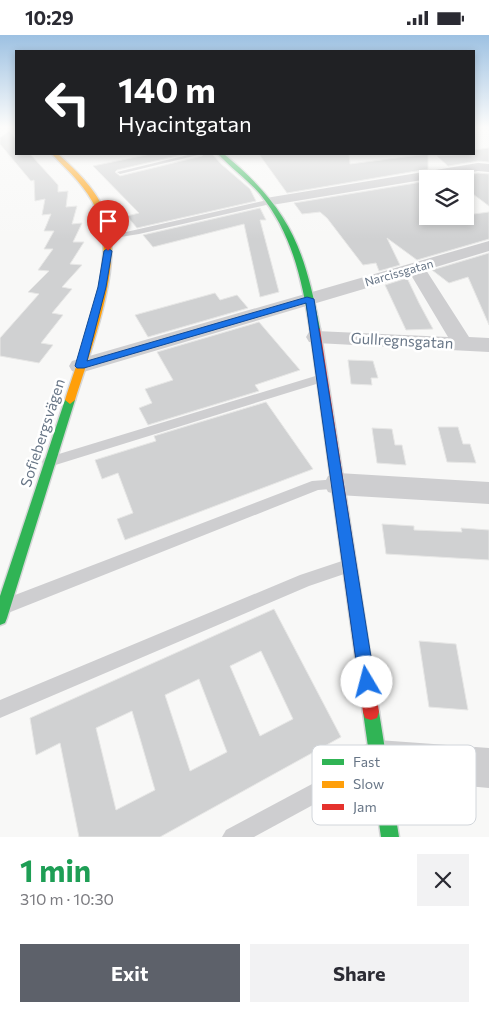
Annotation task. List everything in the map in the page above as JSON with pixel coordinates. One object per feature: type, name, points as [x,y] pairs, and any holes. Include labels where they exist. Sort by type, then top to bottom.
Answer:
[{"type":"street","name":"Sofiebergsvägen","points":[[2,612],[80,366],[102,287],[108,237],[102,212],[91,192],[64,163]]},
{"type":"street","points":[[233,163],[254,180],[272,201],[293,238],[310,299],[376,745]]},
{"type":"street","points":[[272,201],[478,167],[489,168]]},
{"type":"street","name":"Narcissgatan","points":[[80,366],[489,246]]},
{"type":"street","points":[[416,268],[462,343]]},
{"type":"street","name":"Gullregnsgatan","points":[[316,337],[489,345]]},
{"type":"street","points":[[338,484],[489,493]]},
{"type":"street","points":[[476,767],[489,768]]},
{"type":"lane","points":[[120,172],[158,163]]},
{"type":"lane","points":[[108,237],[140,232],[272,201]]},
{"type":"lane","points":[[50,461],[322,378]]},
{"type":"lane","points":[[2,612],[317,485],[338,484]]},
{"type":"lane","points":[[0,709],[306,580],[350,565]]},
{"type":"lane","points":[[233,837],[312,795]]},
{"type":"building","points":[[16,163],[39,163],[58,185],[58,192],[68,191],[66,207],[77,206],[72,224],[82,223],[73,242],[84,242],[70,264],[82,265],[62,287],[72,289],[52,313],[63,315],[41,343],[53,345],[39,363],[0,356],[0,338],[39,294],[28,292],[49,271],[38,270],[53,249],[44,249],[54,231],[44,231],[51,214],[42,215],[45,199],[35,201],[34,180],[31,181]]},
{"type":"building","points":[[105,163],[145,163],[117,170],[115,172],[120,176],[172,163],[220,163],[250,189],[256,201],[137,228],[127,216],[139,213],[93,166]]},
{"type":"building","points":[[266,163],[428,163],[428,169],[287,193]]},
{"type":"building","points":[[445,163],[463,163],[448,166]]},
{"type":"building","points":[[474,174],[489,174],[489,206],[474,195]]},
{"type":"building","points":[[419,182],[419,225],[474,225],[474,214],[489,212],[489,239],[417,260],[387,238],[400,265],[379,271],[376,263],[363,265],[327,218],[320,212],[302,214],[294,203]]},
{"type":"building","points":[[260,208],[266,220],[260,220],[279,292],[260,297],[244,224],[153,247],[143,235]]},
{"type":"building","points":[[489,253],[489,325],[468,277],[449,283],[432,270]]},
{"type":"building","points":[[407,278],[433,329],[406,330],[385,285]]},
{"type":"building","points":[[215,293],[220,300],[237,295],[248,308],[148,337],[135,315]]},
{"type":"building","points":[[259,322],[300,370],[255,385],[259,391],[148,425],[139,408],[152,403],[145,389],[173,380],[157,352]]},
{"type":"building","points":[[348,360],[373,361],[378,378],[371,378],[372,385],[351,384]]},
{"type":"building","points":[[266,402],[313,469],[125,540],[117,519],[133,513],[118,473],[102,479],[95,460],[156,441],[154,436]]},
{"type":"building","points":[[438,427],[458,427],[463,444],[470,444],[476,463],[447,462]]},
{"type":"building","points":[[372,428],[392,429],[395,445],[402,445],[406,465],[377,463]]},
{"type":"building","points":[[382,524],[414,526],[414,530],[462,532],[461,528],[489,530],[489,560],[386,554]]},
{"type":"building","points":[[274,609],[341,737],[327,745],[312,745],[312,753],[160,837],[79,837],[60,743],[36,755],[30,718]],"holes":[[[261,651],[293,719],[260,736],[230,666]],[[199,679],[227,752],[190,771],[165,695]],[[132,711],[155,790],[116,810],[96,728]]]},
{"type":"building","points":[[419,641],[456,644],[468,710],[429,707]]},
{"type":"traffic: fast","points":[[232,163],[262,192],[288,231],[304,275],[315,329]]},
{"type":"traffic: fast","points":[[0,618],[70,400]]},
{"type":"traffic: fast","points":[[371,712],[376,745]]},
{"type":"traffic: fast","points":[[388,825],[390,837]]},
{"type":"traffic: slow","points":[[64,163],[78,176],[91,193],[105,221],[108,239],[103,285],[70,400]]},
{"type":"traffic: jam","points":[[315,329],[371,712]]},
{"type":"route","points":[[108,251],[102,287],[80,366],[310,299],[367,682]]}]
